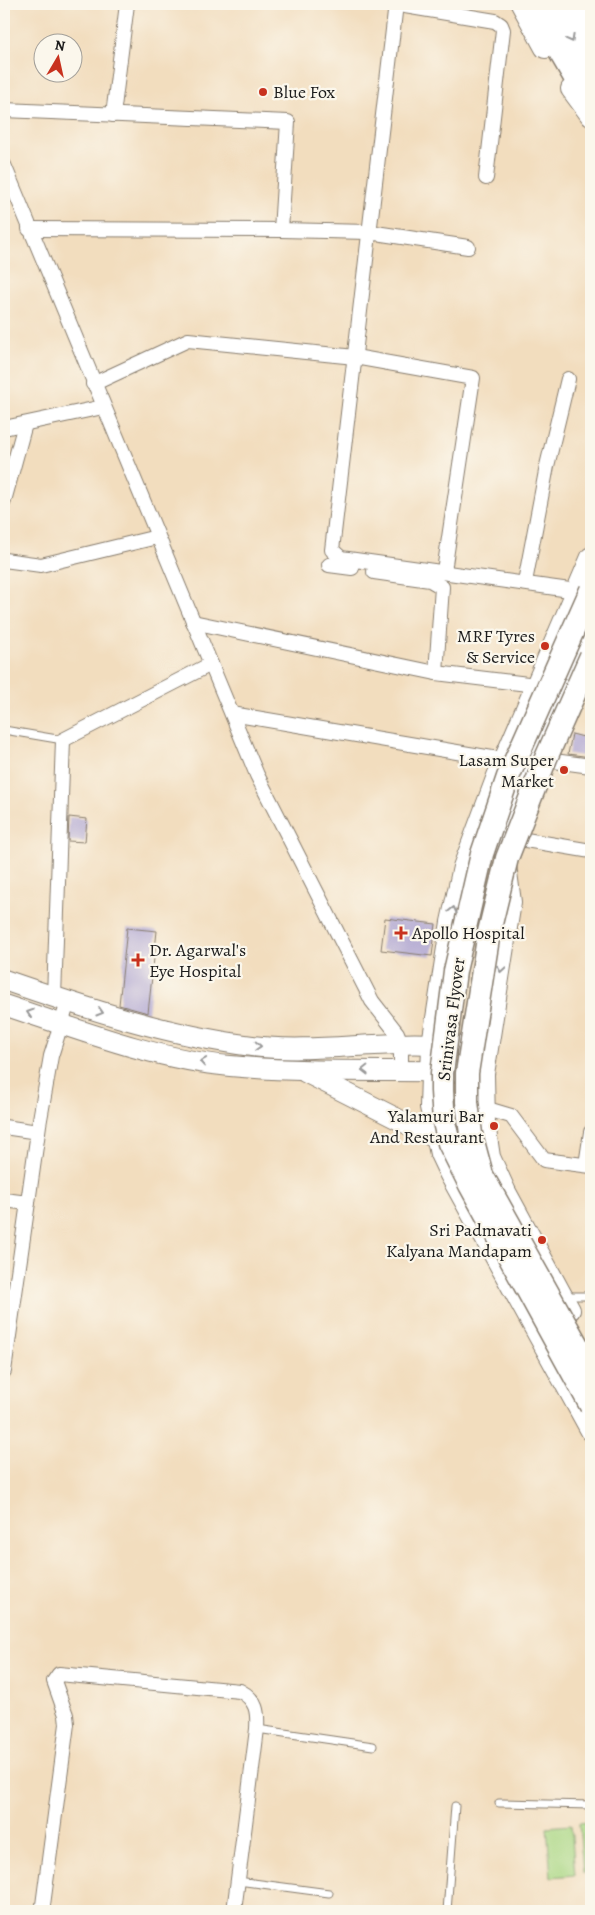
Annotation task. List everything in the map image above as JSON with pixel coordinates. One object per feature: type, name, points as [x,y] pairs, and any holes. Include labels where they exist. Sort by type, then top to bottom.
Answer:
[{"type":"main road","points":[[532,4],[570,70],[591,101]]},
{"type":"main road","points":[[552,4],[591,75]]},
{"type":"main road","name":"Srinivasa Flyover","points":[[584,590],[508,778],[482,854],[455,971],[442,1073],[442,1091],[444,1122],[449,1143],[591,1406]]},
{"type":"main road","name":"Srinivasa Flyover","points":[[585,665],[542,766],[507,858],[489,932],[467,1073],[467,1102],[471,1134],[482,1175],[591,1370]]},
{"type":"street","points":[[113,115],[127,4]]},
{"type":"street","points":[[486,178],[503,30],[501,25],[495,21],[394,4],[370,232],[332,550],[341,558],[584,590]]},
{"type":"street","points":[[521,4],[528,20],[572,91],[591,116]]},
{"type":"street","points":[[572,4],[591,38]]},
{"type":"street","points":[[4,110],[288,122],[281,230]]},
{"type":"street","points":[[4,165],[257,774],[372,1001],[397,1033],[402,1043],[401,1069]]},
{"type":"street","points":[[29,229],[370,232],[468,247]]},
{"type":"street","points":[[94,384],[188,340],[355,357],[473,378],[444,571]]},
{"type":"street","points":[[525,582],[547,466],[568,379]]},
{"type":"street","points":[[4,428],[103,407]]},
{"type":"street","points":[[4,501],[25,424]]},
{"type":"street","points":[[4,560],[41,565],[157,537]]},
{"type":"street","points":[[591,557],[584,590],[536,685],[504,760],[464,867],[450,922],[432,1044],[430,1107],[440,1154],[450,1175],[591,1431]]},
{"type":"street","points":[[330,565],[430,580],[442,586],[436,673]]},
{"type":"street","points":[[193,622],[436,673],[536,685]]},
{"type":"street","points":[[591,625],[585,665],[533,759],[502,836],[511,902],[484,1072],[484,1108],[490,1156],[506,1192],[591,1350]]},
{"type":"street","points":[[4,1371],[7,1326],[38,1132],[51,1056],[61,1024],[62,740],[211,664]]},
{"type":"street","points":[[232,714],[504,760]]},
{"type":"street","points":[[533,759],[591,766]]},
{"type":"street","points":[[502,836],[591,851]]},
{"type":"street","points":[[4,980],[61,1000],[168,1031],[254,1046],[339,1048],[402,1043],[488,1048]]},
{"type":"street","points":[[4,1005],[61,1024],[185,1059],[229,1066],[484,1072]]},
{"type":"street","points":[[299,1069],[437,1139]]},
{"type":"street","points":[[484,1108],[512,1116],[544,1160],[588,1165],[591,1132]]},
{"type":"street","points":[[4,1127],[38,1132]]},
{"type":"street","points":[[4,1200],[28,1203]]},
{"type":"street","points":[[42,1906],[67,1724],[66,1715],[54,1681],[55,1677],[59,1674],[240,1691],[248,1694],[256,1706],[257,1729],[234,1911]]},
{"type":"lane","points":[[4,730],[62,740]]},
{"type":"lane","points":[[562,1296],[591,1296]]},
{"type":"lane","points":[[257,1729],[373,1746]]},
{"type":"lane","points":[[499,1803],[591,1805]]},
{"type":"lane","points":[[448,1911],[455,1806]]},
{"type":"lane","points":[[238,1881],[329,1893]]},
{"type":"green space","points":[[591,1822],[591,1873],[583,1873],[579,1823]]},
{"type":"green space","points":[[571,1825],[575,1875],[551,1877],[547,1827]]},
{"type":"building","points":[[572,734],[591,739],[591,757],[568,754]]},
{"type":"building","points":[[69,817],[87,819],[85,842],[68,841]]},
{"type":"building","points":[[385,918],[436,924],[432,956],[381,950]]},
{"type":"building","points":[[127,928],[157,931],[148,1013],[119,1005]]},
{"type":"place","name":"Blue Fox","points":[[263,92]]},
{"type":"place","name":"MRF Tyres & Service","points":[[545,646]]},
{"type":"place","name":"Lasam Super Market","points":[[564,770]]},
{"type":"place","name":"Apollo Hospital","points":[[401,933]]},
{"type":"place","name":"Dr. Agarwal's Eye Hospital","points":[[138,960]]},
{"type":"place","name":"Yalamuri Bar And Restaurant","points":[[494,1126]]},
{"type":"place","name":"Sri Padmavati Kalyana Mandapam","points":[[542,1240]]}]
